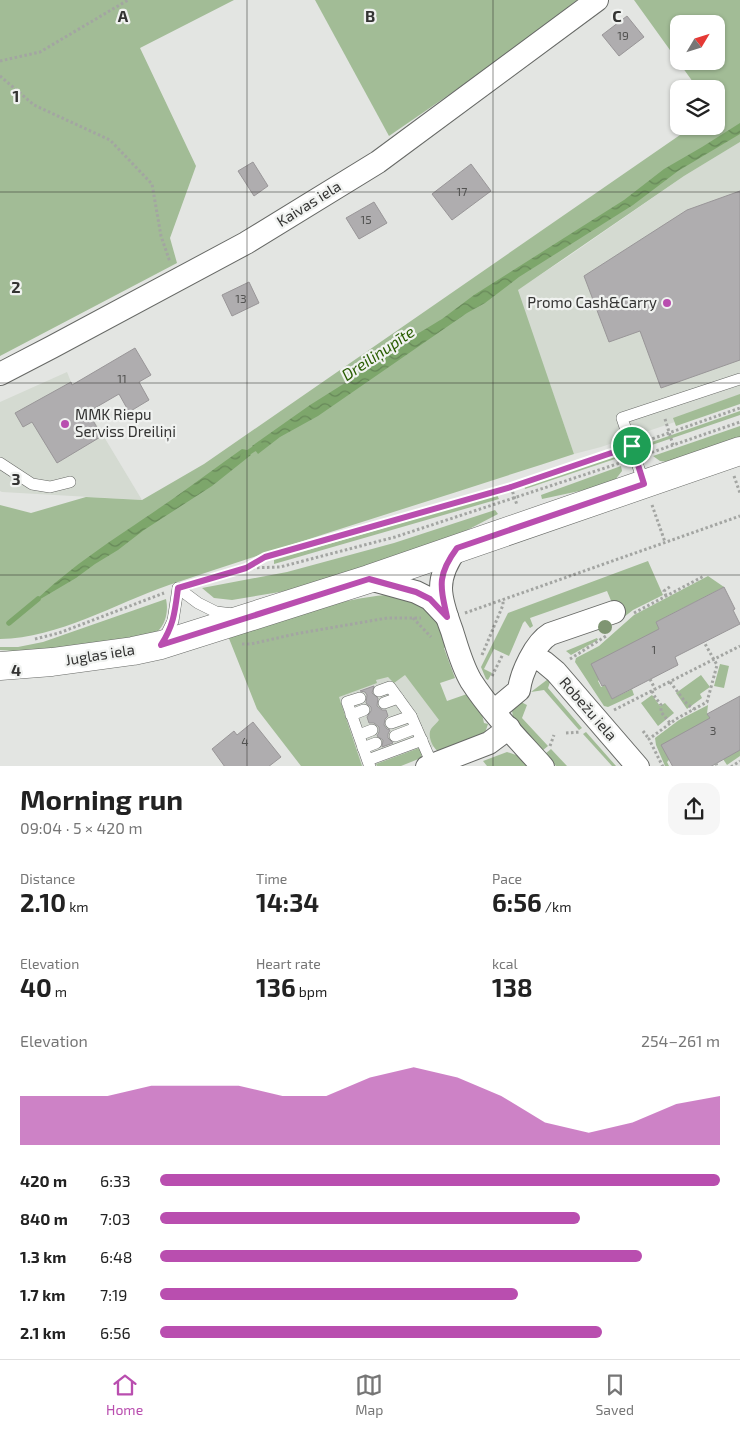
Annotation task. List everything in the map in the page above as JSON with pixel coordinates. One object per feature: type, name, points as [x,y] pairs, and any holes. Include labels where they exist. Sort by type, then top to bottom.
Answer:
[{"type":"main road","name":"Juglas iela","points":[[0,666],[52,662],[161,645],[369,579],[644,484],[737,463]]},
{"type":"street","name":"Kaivas iela","points":[[0,374],[246,243],[378,162],[597,0]]},
{"type":"street","points":[[457,548],[446,562],[441,581],[442,596],[454,616],[470,680],[494,711],[543,766]]},
{"type":"street","points":[[369,579],[416,592],[430,599],[454,616]]},
{"type":"street","points":[[494,711],[519,690],[520,682],[541,640],[550,634],[621,615]]},
{"type":"street","name":"Robežu iela","points":[[532,656],[544,662],[556,672],[638,766]]},
{"type":"street","points":[[430,766],[489,743],[509,728]]},
{"type":"lane","points":[[644,484],[622,418],[740,379]]},
{"type":"lane","points":[[0,463],[32,484],[50,487],[70,482]]},
{"type":"lane","points":[[161,645],[174,620],[178,588],[198,603],[216,612],[257,615]]},
{"type":"lane","points":[[385,689],[398,698],[411,716],[422,740],[430,766]]},
{"type":"lane","points":[[360,698],[347,702],[369,763],[422,740]]},
{"type":"lane","points":[[384,703],[398,698]]},
{"type":"lane","points":[[351,715],[364,710]]},
{"type":"lane","points":[[391,723],[411,716]]},
{"type":"lane","points":[[395,736],[416,728]]},
{"type":"lane","points":[[359,735],[372,730]]},
{"type":"lane","points":[[363,748],[376,743]]},
{"type":"path","points":[[0,61],[40,52],[128,0]]},
{"type":"path","points":[[0,76],[34,105],[110,140],[152,184],[161,236],[177,280]]},
{"type":"path","points":[[31,640],[59,633],[178,588],[246,568],[265,557],[511,487],[740,408]]},
{"type":"path","points":[[246,568],[280,567],[395,537],[740,422]]},
{"type":"path","points":[[737,463],[740,493]]},
{"type":"path","points":[[644,484],[665,542]]},
{"type":"path","points":[[511,487],[517,506]]},
{"type":"path","points":[[454,616],[740,516]]},
{"type":"path","points":[[621,615],[666,596],[704,576]]},
{"type":"path","points":[[666,596],[664,591],[672,586]]},
{"type":"path","points":[[480,659],[503,605],[503,598]]},
{"type":"path","points":[[412,618],[437,642]]},
{"type":"path","points":[[570,659],[609,634]]},
{"type":"path","points":[[649,739],[670,723],[707,702],[717,665],[704,642]]},
{"type":"path","points":[[606,712],[615,710],[740,646]]},
{"type":"path","points":[[490,681],[501,656]]},
{"type":"path","points":[[650,679],[655,697],[661,705],[661,712],[670,723]]},
{"type":"path","points":[[670,682],[687,704],[694,709]]},
{"type":"path","points":[[643,731],[663,766]]},
{"type":"path","points":[[731,766],[740,761]]},
{"type":"shaded area","points":[[0,0],[234,0],[140,48],[196,166],[170,238],[177,263],[0,356]]},
{"type":"shaded area","points":[[315,0],[577,0],[501,59],[389,136]]},
{"type":"shaded area","points":[[634,0],[740,0],[740,142],[684,176],[518,290],[574,454],[169,585],[86,619],[44,633],[0,639],[0,505],[31,513],[86,497],[142,500],[204,464],[680,135],[725,135],[725,80],[692,80],[684,70],[725,70],[725,15],[670,15],[670,50]]},
{"type":"shaded area","points":[[740,142],[740,400],[601,447],[574,454],[517,290],[684,176]]},
{"type":"shaded area","points":[[67,372],[71,382],[142,500],[0,491],[0,402]]},
{"type":"shaded area","points":[[740,394],[740,404],[676,426],[673,418]]},
{"type":"shaded area","points":[[740,411],[740,415],[646,447],[646,444]]},
{"type":"shaded area","points":[[740,426],[740,440],[675,463],[660,461],[653,456]]},
{"type":"shaded area","points":[[619,453],[621,457],[525,489],[524,486]]},
{"type":"shaded area","points":[[621,466],[622,471],[612,484],[542,499],[541,495]]},
{"type":"shaded area","points":[[497,495],[499,499],[274,564],[274,560]]},
{"type":"shaded area","points":[[495,510],[498,514],[452,538],[316,586],[232,600],[214,598],[202,588],[287,572],[394,543]]},
{"type":"shaded area","points":[[648,561],[663,595],[633,610],[624,617],[612,603],[607,591],[530,618],[533,626],[530,628],[525,621],[523,623],[509,656],[494,649],[484,669],[492,673],[488,680],[486,679],[481,667],[508,613]]},
{"type":"shaded area","points":[[708,576],[724,587],[656,622],[659,629],[598,681],[601,687],[605,685],[612,699],[632,689],[634,695],[608,707],[604,706],[575,662],[576,658],[599,646],[634,615]]},
{"type":"shaded area","points":[[396,594],[429,608],[439,623],[448,646],[444,648],[455,678],[440,683],[447,701],[467,694],[482,714],[484,723],[488,724],[485,733],[438,751],[430,738],[430,732],[439,720],[405,675],[394,683],[388,677],[376,680],[377,683],[339,697],[362,766],[301,766],[257,709],[228,636],[332,604]]},
{"type":"shaded area","points":[[166,599],[167,610],[165,620],[160,629],[150,637],[65,650],[0,650],[0,647],[18,647],[43,642]]},
{"type":"shaded area","points":[[597,638],[598,640],[571,655],[566,651]]},
{"type":"shaded area","points":[[720,664],[729,666],[724,688],[714,686]]},
{"type":"shaded area","points":[[402,667],[457,739],[377,766],[359,766],[333,694]]},
{"type":"shaded area","points":[[701,675],[710,687],[700,694],[702,698],[687,709],[676,693]]},
{"type":"shaded area","points":[[552,676],[548,688],[582,728],[579,730],[544,690],[531,692]]},
{"type":"shaded area","points":[[652,695],[660,706],[665,703],[674,713],[658,726],[641,703]]},
{"type":"shaded area","points":[[521,702],[527,705],[522,718],[548,746],[542,751],[513,718],[512,710]]},
{"type":"shaded area","points":[[708,705],[707,714],[710,718],[667,762],[669,766],[665,766],[655,738],[679,720]]},
{"type":"shaded area","points":[[586,732],[616,766],[612,766],[583,734]]},
{"type":"shaded area","points":[[419,748],[422,754],[421,758],[401,766],[377,766],[376,764]]},
{"type":"shaded area","points":[[551,749],[567,766],[556,766],[545,754]]},
{"type":"shaded area","points":[[740,750],[740,756],[727,765],[723,759]]},
{"type":"shaded area","points":[[507,752],[519,756],[528,766],[487,766],[483,761]]},
{"type":"water","name":"Dreiliņupīte","points":[[740,123],[740,134],[678,171],[633,205],[519,277],[485,303],[467,313],[318,416],[280,437],[258,454],[252,446],[310,405],[364,371],[399,345],[442,319],[474,295],[624,200],[664,169],[721,135],[725,135],[725,132]]},
{"type":"water","points":[[242,449],[247,450],[251,455],[212,486],[144,530],[76,578],[32,604],[83,561]]},
{"type":"building","points":[[627,16],[644,37],[619,56],[602,35]]},
{"type":"building","points":[[253,162],[268,186],[254,196],[238,171]]},
{"type":"building","points":[[471,164],[491,191],[452,220],[432,194]]},
{"type":"building","name":"Promo Cash&Carry","points":[[740,191],[740,360],[661,388],[640,331],[609,342],[584,276],[687,210]]},
{"type":"building","points":[[374,202],[387,223],[359,239],[346,218]]},
{"type":"building","points":[[249,282],[259,303],[232,316],[222,295]]},
{"type":"building","points":[[135,348],[151,375],[139,382],[149,400],[129,412],[119,394],[88,412],[102,436],[57,463],[32,422],[23,427],[15,413],[71,382],[72,385]]},
{"type":"building","points":[[724,587],[740,624],[675,657],[678,665],[612,699],[605,685],[602,686],[591,664],[659,629],[656,622]]},
{"type":"building","points":[[374,686],[372,693],[378,698],[377,706],[382,710],[386,710],[388,716],[385,719],[384,725],[390,730],[388,738],[393,743],[382,747],[383,740],[377,736],[379,727],[374,723],[369,723],[367,717],[371,707],[366,703],[367,695],[365,692],[360,691]]},
{"type":"building","points":[[740,696],[740,750],[712,766],[672,766],[661,745],[710,718],[707,714]]},
{"type":"building","points":[[253,722],[281,757],[269,766],[224,766],[212,749],[234,731],[237,735]]},
{"type":"waterway","name":"Dreiliņupīte","points":[[243,456],[260,445]]},
{"type":"waterway","points":[[9,623],[38,599]]},
{"type":"place","name":"Promo Cash&Carry","points":[[667,303]]},
{"type":"place","name":"MMK Riepu Serviss Dreiliņi","points":[[65,424]]},
{"type":"route","points":[[632,446],[644,484],[457,548],[446,562],[441,581],[447,617],[430,599],[416,592],[369,579],[161,645],[174,620],[178,588],[246,568],[265,557],[511,487],[632,446]]}]
